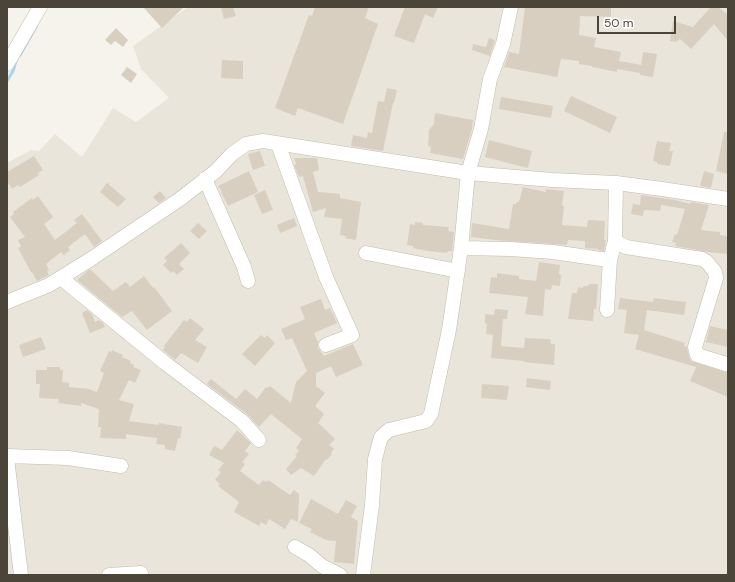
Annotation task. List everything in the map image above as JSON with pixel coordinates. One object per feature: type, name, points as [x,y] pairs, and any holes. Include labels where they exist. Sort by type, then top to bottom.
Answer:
[{"type":"street","points":[[7,64],[40,7]]},
{"type":"street","points":[[363,575],[372,505],[375,459],[381,437],[389,430],[426,421],[431,414],[449,330],[461,248],[468,174],[481,130],[490,79],[503,44],[511,7]]},
{"type":"street","points":[[7,302],[48,285],[91,259],[174,203],[216,171],[232,154],[246,144],[263,141],[468,174],[616,183],[728,199]]},
{"type":"street","points":[[278,144],[326,277],[352,335],[326,345]]},
{"type":"street","points":[[205,179],[244,267],[248,281]]},
{"type":"street","points":[[607,310],[610,259],[615,241],[616,183]]},
{"type":"street","points":[[615,241],[626,247],[702,259],[708,262],[715,272],[716,278],[695,347],[697,355],[726,364]]},
{"type":"street","points":[[461,248],[553,252],[608,260],[610,259]]},
{"type":"street","points":[[366,253],[458,271]]},
{"type":"street","points":[[60,278],[165,363],[242,421],[259,440]]},
{"type":"street","points":[[21,575],[7,457],[68,458],[121,466]]},
{"type":"street","points":[[295,547],[309,555],[322,566],[340,575]]},
{"type":"street","points":[[109,575],[141,574]]},
{"type":"shaded area","points":[[188,7],[728,7],[728,575],[7,575],[7,163],[31,150],[39,151],[55,134],[82,157],[113,108],[136,122],[169,98],[141,69],[133,46]]},
{"type":"building","points":[[143,7],[184,7],[162,28]]},
{"type":"building","points":[[221,7],[233,7],[236,16],[224,19]]},
{"type":"building","points":[[315,7],[369,7],[365,18],[378,24],[343,124],[298,108],[295,116],[275,108],[309,15],[312,16]]},
{"type":"building","points":[[405,7],[438,7],[433,18],[425,14],[414,43],[394,36]]},
{"type":"building","points":[[525,7],[611,7],[611,17],[580,16],[579,35],[596,38],[594,47],[621,52],[619,61],[641,65],[643,52],[657,54],[653,77],[617,69],[617,72],[579,64],[579,61],[561,59],[557,77],[504,67],[509,52],[519,54]]},
{"type":"building","points":[[711,7],[718,7],[728,15],[728,41],[714,24],[691,49],[680,39],[676,42],[670,41],[673,21],[693,27]]},
{"type":"building","points":[[116,28],[128,40],[123,47],[115,41],[111,45],[105,40]]},
{"type":"building","points":[[489,38],[495,40],[490,56],[472,50],[473,44],[486,47]]},
{"type":"building","points":[[222,60],[243,61],[243,79],[221,78]]},
{"type":"building","points":[[127,67],[137,74],[131,83],[121,75]]},
{"type":"building","points":[[387,88],[397,90],[383,151],[351,146],[353,135],[367,138],[368,132],[372,133],[378,101],[384,102]]},
{"type":"building","points":[[571,96],[617,117],[610,133],[564,111]]},
{"type":"building","points":[[501,97],[553,106],[551,118],[499,109]]},
{"type":"building","points":[[435,113],[473,120],[472,129],[463,159],[430,153],[431,147],[428,146],[429,130],[434,124]]},
{"type":"building","points":[[724,132],[728,132],[728,174],[716,171]]},
{"type":"building","points":[[489,140],[532,151],[528,168],[485,157]]},
{"type":"building","points":[[657,141],[671,143],[669,151],[673,151],[670,166],[657,164],[657,162],[653,161]]},
{"type":"building","points":[[260,151],[265,166],[253,170],[248,154]]},
{"type":"building","points":[[34,156],[43,170],[38,173],[39,175],[20,187],[18,185],[12,189],[7,181],[7,172]]},
{"type":"building","points":[[294,158],[317,158],[319,170],[313,172],[318,192],[340,194],[340,198],[361,202],[356,240],[345,238],[346,236],[340,235],[342,219],[324,217],[326,208],[313,212],[303,176],[299,177],[294,165],[296,164]]},
{"type":"building","points":[[249,171],[258,192],[228,206],[221,192],[222,191],[218,186]]},
{"type":"building","points":[[704,171],[714,174],[711,188],[700,186]]},
{"type":"building","points":[[107,183],[126,199],[118,207],[100,192]]},
{"type":"building","points":[[523,187],[546,192],[546,189],[564,191],[562,225],[587,227],[588,220],[605,221],[604,240],[606,240],[604,251],[585,248],[585,241],[568,240],[567,245],[471,237],[472,223],[509,229],[513,204],[519,202]]},
{"type":"building","points":[[265,190],[273,210],[262,214],[254,195]]},
{"type":"building","points":[[160,191],[166,198],[159,203],[153,197]]},
{"type":"building","points":[[641,195],[675,200],[690,204],[691,202],[709,205],[701,230],[720,232],[720,235],[728,236],[728,254],[675,246],[676,243],[672,242],[675,234],[677,235],[685,209],[661,205],[660,211],[644,210],[643,216],[631,214],[633,204],[640,205]]},
{"type":"building","points":[[38,196],[53,217],[44,224],[55,240],[77,223],[74,220],[82,214],[102,241],[94,247],[85,234],[68,247],[70,250],[64,255],[61,252],[46,264],[49,270],[47,271],[49,275],[37,281],[18,248],[21,247],[18,240],[25,237],[10,217],[14,214],[13,212],[32,198],[33,200]]},
{"type":"building","points":[[294,218],[297,226],[280,233],[277,225]]},
{"type":"building","points":[[415,222],[423,223],[423,225],[449,227],[448,231],[454,232],[452,251],[448,251],[447,253],[428,251],[413,248],[413,246],[407,245],[410,224],[415,225]]},
{"type":"building","points":[[198,223],[207,231],[199,239],[190,231]]},
{"type":"building","points":[[181,243],[190,253],[179,264],[184,269],[177,275],[173,271],[171,273],[163,265],[167,261],[164,258]]},
{"type":"building","points":[[539,262],[560,265],[559,274],[561,275],[560,286],[552,285],[551,290],[545,289],[543,316],[525,314],[528,297],[489,293],[491,277],[497,278],[497,273],[519,276],[519,279],[536,281]]},
{"type":"building","points":[[90,269],[113,291],[126,282],[130,287],[144,276],[172,311],[147,330],[132,311],[122,317],[77,280]]},
{"type":"building","points":[[589,284],[598,284],[596,309],[594,309],[593,321],[568,319],[572,293],[577,293],[578,287],[583,288],[583,286],[588,286]]},
{"type":"building","points":[[620,298],[653,302],[654,298],[686,302],[684,315],[647,310],[644,330],[685,343],[684,346],[687,347],[691,361],[728,373],[728,397],[690,381],[696,367],[635,349],[639,335],[624,333],[627,310],[618,309]]},
{"type":"building","points":[[321,299],[325,310],[330,308],[337,323],[314,333],[318,342],[318,348],[324,356],[353,344],[363,365],[336,377],[331,366],[316,373],[316,386],[325,393],[315,406],[324,414],[318,423],[335,439],[329,445],[334,448],[331,453],[332,454],[327,460],[326,459],[314,476],[301,468],[291,475],[286,469],[297,456],[295,455],[299,451],[296,448],[302,439],[271,414],[259,427],[247,414],[207,384],[211,379],[236,399],[245,389],[257,399],[266,387],[267,388],[270,386],[291,403],[296,382],[307,371],[292,338],[286,340],[281,329],[305,319],[300,307]]},
{"type":"building","points":[[495,309],[508,310],[507,319],[503,319],[501,346],[524,348],[525,338],[550,339],[551,344],[555,344],[554,365],[491,358],[493,335],[486,334],[487,324],[485,323],[485,314],[494,315]]},
{"type":"building","points":[[87,310],[92,314],[95,322],[99,320],[105,327],[90,333],[82,313]]},
{"type":"building","points":[[190,318],[204,329],[195,340],[207,347],[198,363],[181,353],[175,360],[163,350],[165,347],[164,346],[184,320],[187,322]]},
{"type":"building","points":[[710,326],[728,330],[728,347],[706,342]]},
{"type":"building","points":[[261,335],[265,338],[267,335],[275,343],[255,366],[242,354]]},
{"type":"building","points":[[41,337],[46,349],[23,357],[19,345]]},
{"type":"building","points":[[112,350],[123,355],[122,357],[131,361],[130,363],[134,365],[133,367],[141,370],[135,383],[129,380],[119,400],[134,404],[129,421],[159,425],[159,423],[182,427],[180,439],[178,438],[175,451],[165,449],[165,445],[156,444],[157,438],[126,434],[126,439],[100,438],[101,427],[98,427],[99,409],[81,403],[81,406],[58,403],[59,399],[39,398],[40,384],[36,384],[36,370],[47,370],[47,367],[60,367],[60,370],[63,370],[62,382],[69,383],[69,387],[89,389],[97,392],[104,373],[100,371],[109,351],[112,352]]},
{"type":"building","points":[[527,378],[551,381],[550,390],[526,387]]},
{"type":"building","points":[[482,384],[509,386],[507,400],[481,398]]},
{"type":"building","points":[[237,430],[251,443],[245,451],[249,454],[242,462],[245,464],[240,471],[259,485],[263,480],[267,482],[268,480],[290,495],[294,490],[299,494],[298,522],[291,519],[285,529],[269,519],[266,525],[261,522],[259,526],[234,512],[239,502],[218,486],[220,484],[215,480],[221,472],[218,470],[224,463],[209,455],[214,446],[222,450]]},
{"type":"building","points":[[311,499],[338,514],[346,500],[357,506],[351,517],[358,521],[354,564],[334,562],[336,541],[326,540],[310,532],[312,529],[299,523]]},
{"type":"waterway","points":[[20,55],[37,25]]},
{"type":"waterway","points":[[7,81],[13,71],[16,61]]}]
